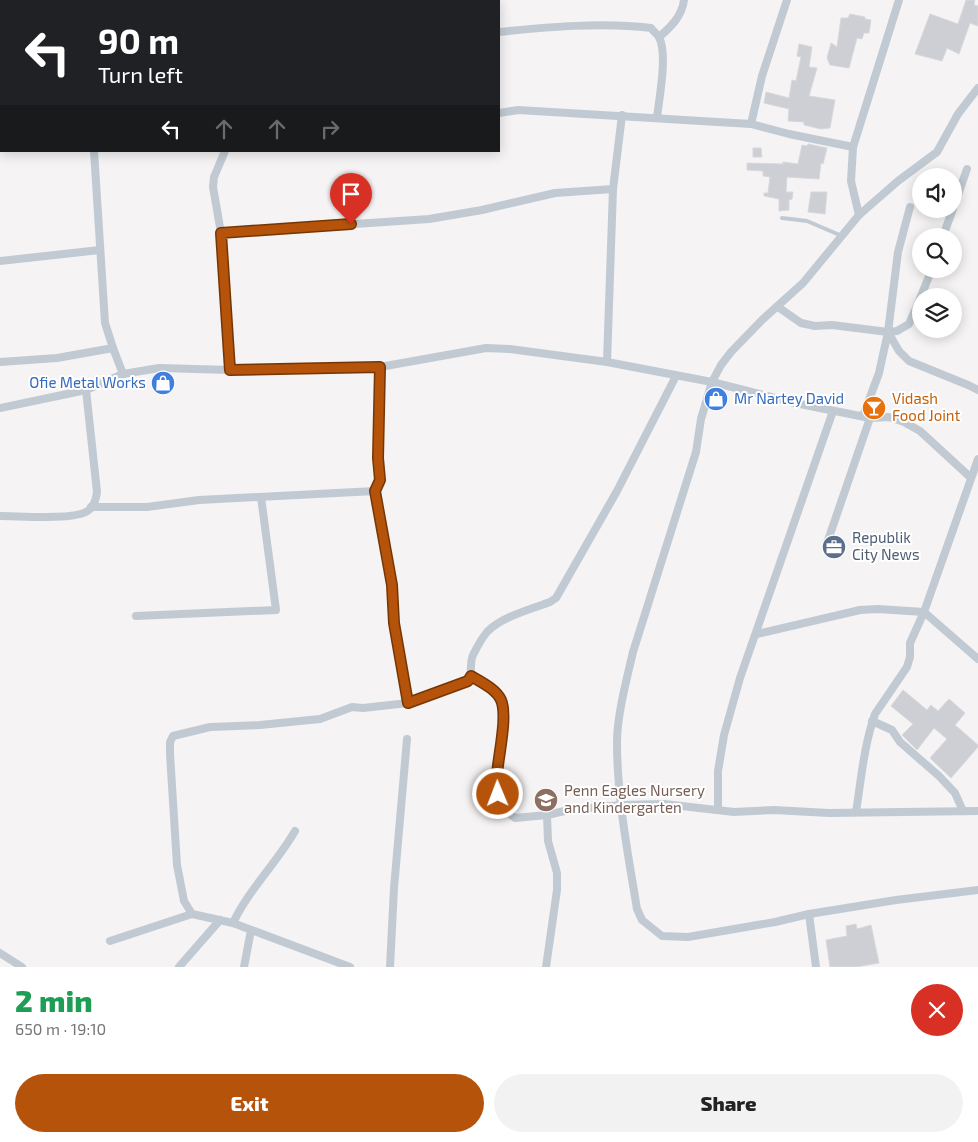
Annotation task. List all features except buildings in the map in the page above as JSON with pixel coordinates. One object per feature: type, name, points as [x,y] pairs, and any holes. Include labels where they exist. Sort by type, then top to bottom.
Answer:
[{"type":"street","points":[[659,37],[673,25],[684,6],[684,0]]},
{"type":"street","points":[[751,124],[762,76],[787,0]]},
{"type":"street","points":[[858,214],[851,181],[853,147],[899,0]]},
{"type":"street","points":[[500,32],[571,27],[637,26],[651,28],[659,37],[662,50],[662,75],[657,118]]},
{"type":"street","points":[[978,88],[958,114],[937,152],[858,214],[804,283],[731,352],[721,365],[712,382],[701,419],[696,452],[625,683],[617,740],[621,805],[637,909],[642,920],[662,936],[688,937],[775,922],[808,914],[896,900],[978,890]]},
{"type":"street","points":[[500,113],[518,110],[751,124],[853,147]]},
{"type":"street","points":[[606,362],[614,189],[622,115]]},
{"type":"street","points":[[94,152],[105,323],[124,374]]},
{"type":"street","points":[[225,152],[214,177],[213,187],[221,233],[230,370]]},
{"type":"street","points":[[962,183],[967,169]]},
{"type":"street","points":[[221,233],[429,219],[490,208],[555,193],[614,189]]},
{"type":"street","points":[[826,546],[879,373],[888,332],[898,252],[910,207]]},
{"type":"street","points":[[0,258],[100,250]]},
{"type":"street","points":[[778,307],[801,323],[815,326],[832,325],[888,332],[897,331],[909,324],[912,317]]},
{"type":"street","points":[[888,332],[899,351],[909,361],[978,390]]},
{"type":"street","points":[[0,362],[57,358],[113,348]]},
{"type":"street","points":[[0,408],[86,390],[124,374],[159,368],[230,370],[380,367],[486,348],[510,349],[606,362],[712,382],[794,403],[866,417],[889,416],[920,431],[970,477]]},
{"type":"street","points":[[380,367],[378,458],[380,480],[375,491],[392,585],[394,623],[408,703]]},
{"type":"street","points":[[192,914],[184,901],[177,865],[170,754],[170,742],[173,736],[210,727],[320,720],[352,707],[363,708],[408,703],[468,681],[471,676],[471,661],[487,632],[496,624],[556,598],[590,540],[676,376]]},
{"type":"street","points":[[0,516],[74,516],[91,508],[96,500],[97,492],[86,390]]},
{"type":"street","points":[[718,809],[718,770],[724,735],[740,678],[757,634],[833,411]]},
{"type":"street","points":[[856,812],[872,721],[907,666],[910,657],[910,643],[924,612],[970,477],[978,460]]},
{"type":"street","points":[[91,508],[147,507],[199,500],[375,491]]},
{"type":"street","points":[[136,616],[276,610],[261,497]]},
{"type":"street","points":[[757,634],[860,610],[878,609],[924,612],[978,659]]},
{"type":"street","points":[[471,676],[491,689],[501,700],[503,713],[502,739],[496,776],[498,794],[504,809],[515,818],[621,805],[664,804],[734,812],[774,810],[829,813],[978,811]]},
{"type":"street","points":[[872,721],[892,730],[900,742],[939,776],[955,793],[963,811]]},
{"type":"street","points":[[390,967],[394,888],[407,738]]},
{"type":"street","points":[[546,967],[557,890],[557,873],[548,841],[548,815]]},
{"type":"street","points":[[233,923],[242,904],[278,860],[295,831]]},
{"type":"street","points":[[110,941],[192,914],[233,923],[335,964],[350,967]]},
{"type":"street","points":[[808,914],[816,967]]},
{"type":"street","points":[[179,967],[220,920]]},
{"type":"street","points":[[244,967],[251,930]]},
{"type":"street","points":[[0,953],[22,967]]},
{"type":"lane","points":[[782,218],[807,221],[842,236]]},
{"type":"place","name":"Ofie Metal Works","points":[[163,383]]},
{"type":"place","name":"Mr Nartey David","points":[[716,399]]},
{"type":"place","name":"Vidash Food Joint","points":[[874,408]]},
{"type":"place","name":"Republik City News","points":[[834,547]]},
{"type":"place","name":"Penn Eagles Nursery and Kindergarten","points":[[546,800]]},
{"type":"route","points":[[351,224],[221,233],[230,370],[380,367],[378,458],[380,480],[375,491],[392,585],[394,623],[408,703],[468,681],[471,676],[491,689],[501,700],[503,713],[501,747],[496,776],[498,794]]}]
